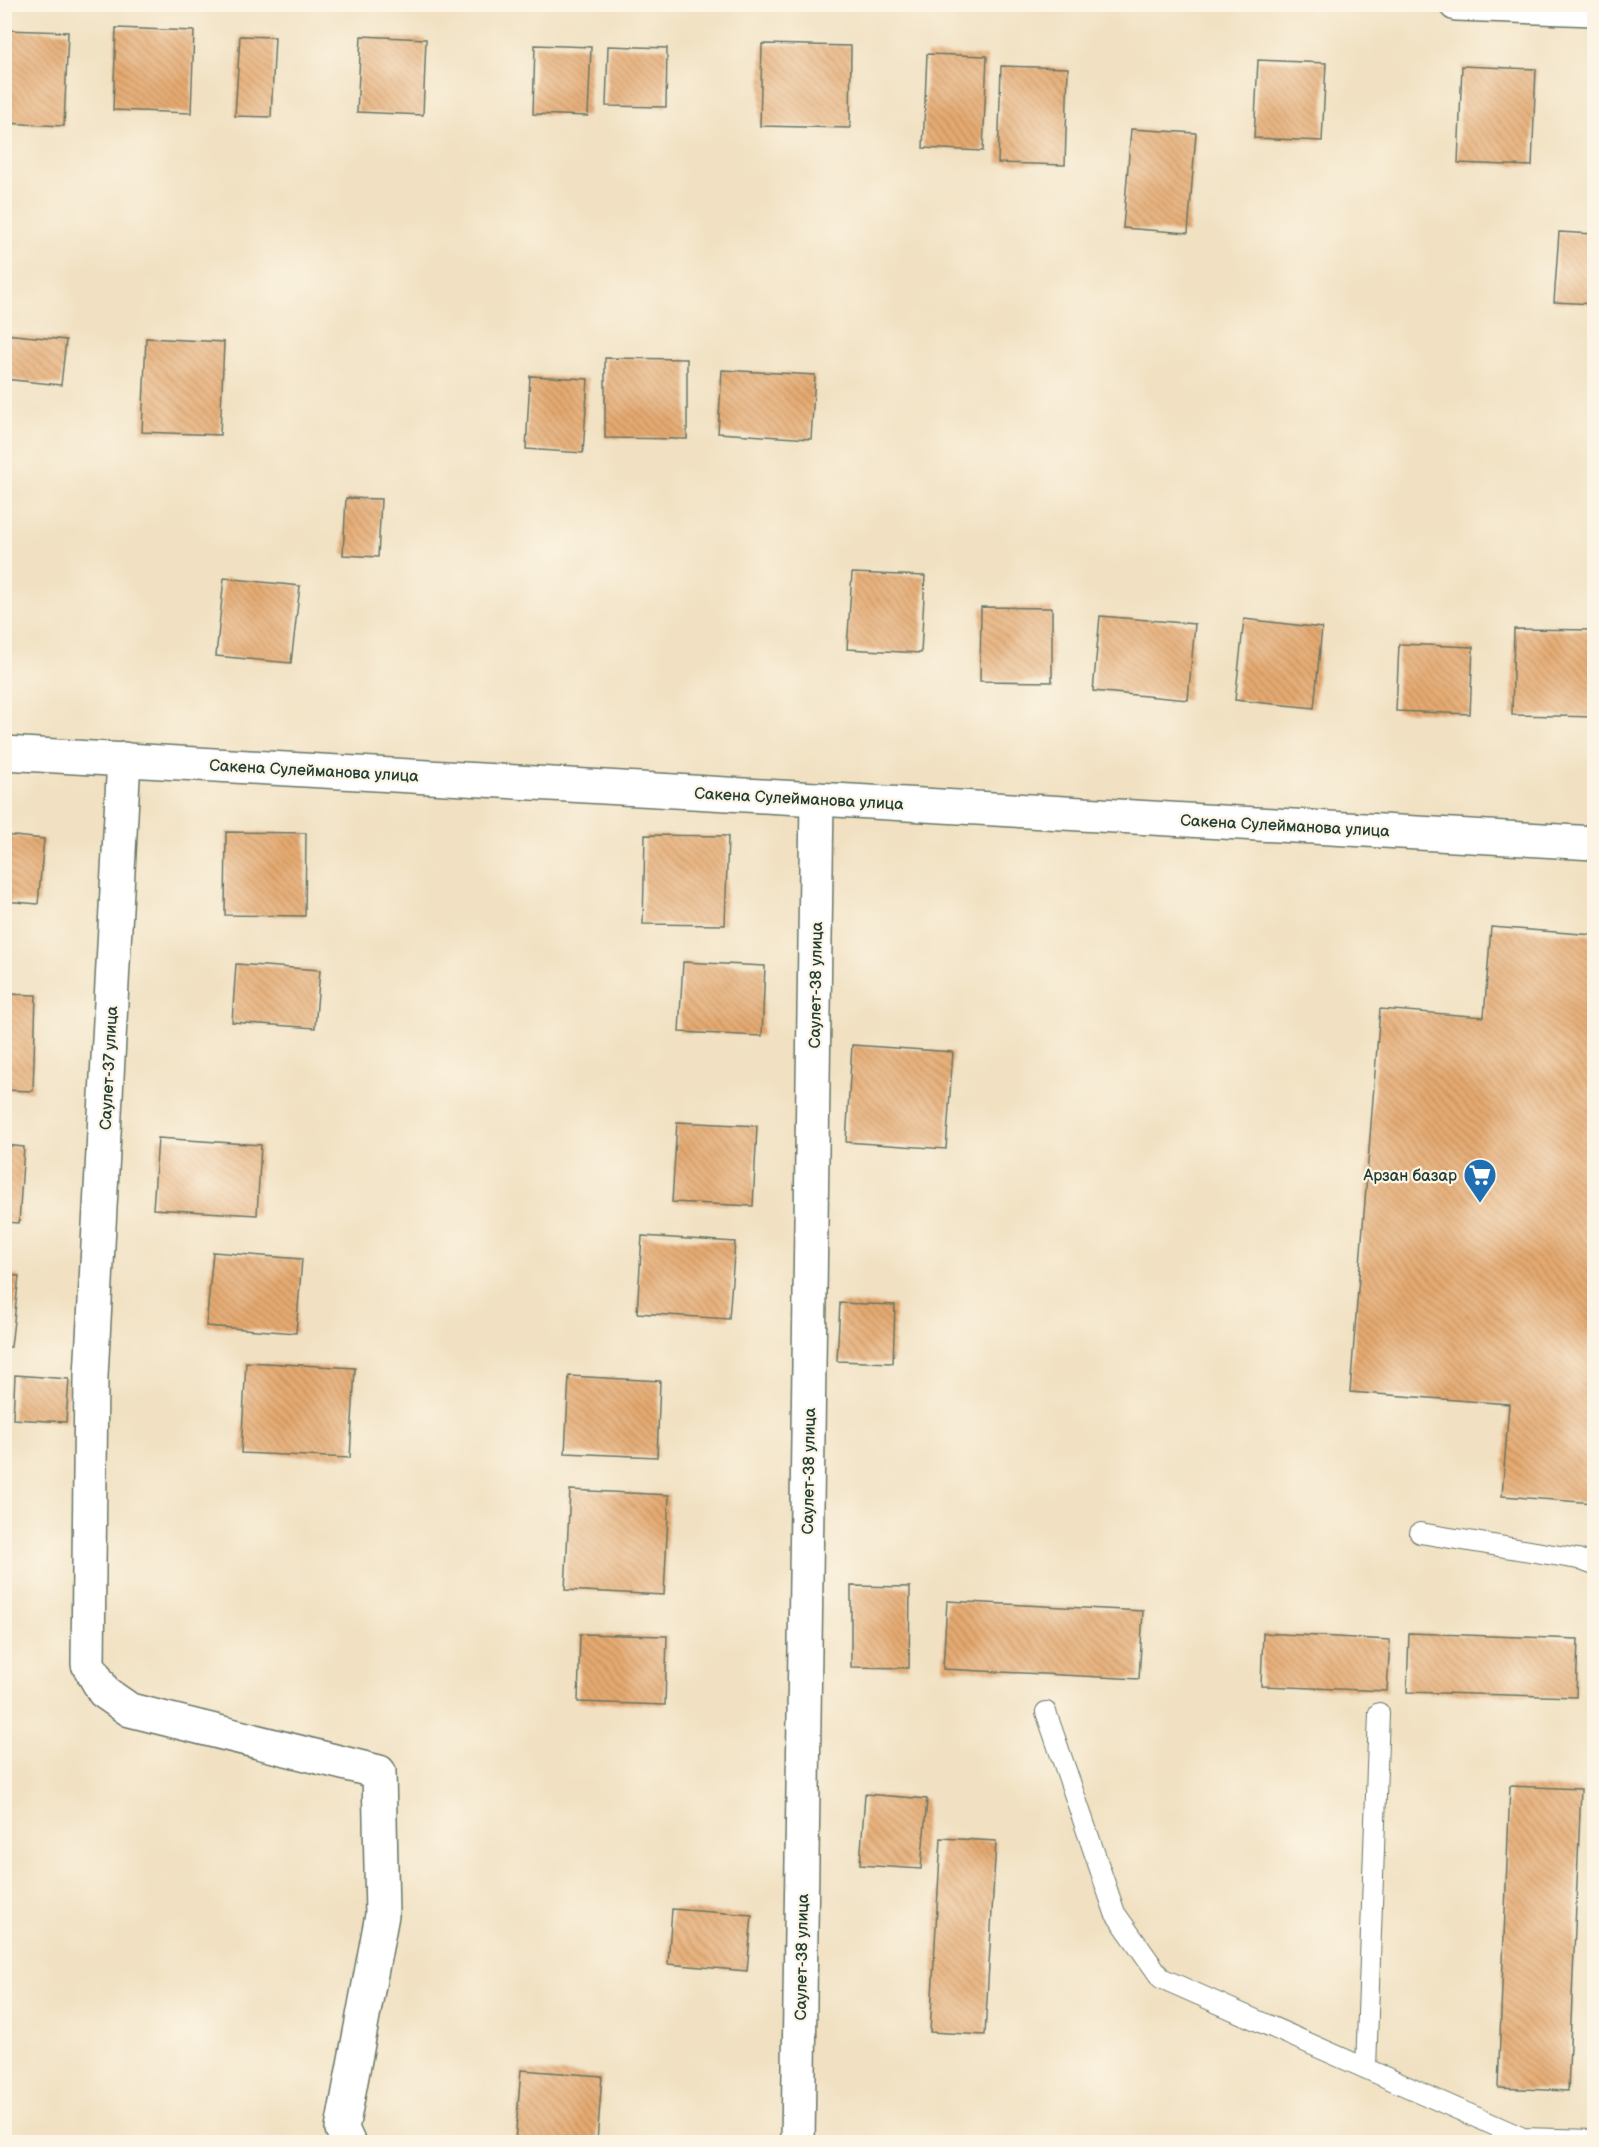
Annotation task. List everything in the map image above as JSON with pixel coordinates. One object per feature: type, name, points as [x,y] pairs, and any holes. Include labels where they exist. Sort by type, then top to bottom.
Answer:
[{"type":"street","points":[[1456,4],[1594,9]]},
{"type":"street","name":"Сакена Сулейманова улица","points":[[4,753],[1594,843]]},
{"type":"street","name":"Саулет-37 улица","points":[[124,759],[91,1376],[88,1664],[104,1692],[130,1710],[379,1772],[382,1915],[342,2128],[348,2142]]},
{"type":"street","name":"Саулет-38 улица","points":[[798,2142],[817,799]]},
{"type":"lane","points":[[1420,1533],[1578,1559],[1594,1565]]},
{"type":"lane","points":[[1046,1712],[1114,1912],[1161,1978],[1522,2138],[1594,2140]]},
{"type":"lane","points":[[1366,2068],[1379,1713]]},
{"type":"building","points":[[116,28],[194,31],[191,113],[113,110]]},
{"type":"building","points":[[4,30],[68,32],[64,126],[4,123]]},
{"type":"building","points":[[240,36],[275,37],[271,117],[235,116]]},
{"type":"building","points":[[361,36],[426,39],[423,115],[357,112]]},
{"type":"building","points":[[762,44],[851,46],[850,128],[760,126]]},
{"type":"building","points":[[535,45],[591,47],[588,116],[533,114]]},
{"type":"building","points":[[608,46],[667,48],[666,107],[606,106]]},
{"type":"building","points":[[927,54],[987,56],[983,151],[923,148]]},
{"type":"building","points":[[1258,60],[1326,63],[1322,141],[1254,138]]},
{"type":"building","points":[[1001,66],[1068,68],[1065,165],[998,163]]},
{"type":"building","points":[[1462,66],[1536,69],[1532,166],[1458,163]]},
{"type":"building","points":[[1131,129],[1196,133],[1188,233],[1123,228]]},
{"type":"building","points":[[1559,232],[1594,234],[1594,304],[1554,302]]},
{"type":"building","points":[[4,334],[66,340],[61,385],[4,379]]},
{"type":"building","points":[[146,338],[224,342],[220,435],[142,432]]},
{"type":"building","points":[[605,358],[687,359],[687,439],[605,438]]},
{"type":"building","points":[[722,370],[815,375],[811,439],[718,433]]},
{"type":"building","points":[[530,376],[588,379],[583,453],[526,449]]},
{"type":"building","points":[[346,498],[381,499],[378,557],[343,555]]},
{"type":"building","points":[[852,573],[925,576],[921,653],[847,649]]},
{"type":"building","points":[[224,578],[300,586],[291,663],[216,656]]},
{"type":"building","points":[[981,607],[1052,608],[1052,682],[980,681]]},
{"type":"building","points":[[1100,616],[1195,624],[1188,700],[1093,691]]},
{"type":"building","points":[[1244,619],[1322,628],[1314,708],[1235,700]]},
{"type":"building","points":[[1514,629],[1594,630],[1594,717],[1512,715]]},
{"type":"building","points":[[1399,644],[1473,647],[1470,714],[1396,711]]},
{"type":"building","points":[[226,832],[306,833],[305,916],[225,915]]},
{"type":"building","points":[[4,835],[44,839],[38,904],[4,901]]},
{"type":"building","points":[[645,835],[728,836],[725,925],[643,924]]},
{"type":"building","name":"Арзан базар","points":[[1491,927],[1594,935],[1594,1503],[1502,1496],[1509,1404],[1350,1392],[1380,1009],[1484,1017]]},
{"type":"building","points":[[683,962],[765,966],[762,1036],[679,1032]]},
{"type":"building","points":[[236,964],[320,970],[315,1028],[232,1022]]},
{"type":"building","points":[[4,994],[36,995],[33,1091],[4,1090]]},
{"type":"building","points":[[852,1045],[953,1052],[946,1149],[846,1142]]},
{"type":"building","points":[[677,1122],[757,1126],[753,1206],[672,1202]]},
{"type":"building","points":[[158,1138],[261,1145],[257,1215],[153,1209]]},
{"type":"building","points":[[4,1145],[24,1147],[19,1223],[4,1222]]},
{"type":"building","points":[[642,1236],[735,1242],[729,1319],[637,1313]]},
{"type":"building","points":[[213,1252],[302,1259],[296,1333],[206,1326]]},
{"type":"building","points":[[4,1275],[19,1276],[11,1347],[4,1347]]},
{"type":"building","points":[[840,1303],[895,1305],[893,1363],[837,1361]]},
{"type":"building","points":[[246,1362],[355,1368],[350,1458],[241,1453]]},
{"type":"building","points":[[15,1375],[69,1379],[66,1422],[13,1419]]},
{"type":"building","points":[[569,1376],[660,1381],[657,1457],[565,1453]]},
{"type":"building","points":[[570,1490],[669,1495],[664,1595],[565,1590]]},
{"type":"building","points":[[851,1586],[910,1587],[909,1668],[851,1667]]},
{"type":"building","points":[[947,1601],[1143,1611],[1139,1679],[943,1669]]},
{"type":"building","points":[[1263,1633],[1390,1640],[1387,1691],[1261,1686]]},
{"type":"building","points":[[1409,1633],[1578,1639],[1576,1697],[1407,1692]]},
{"type":"building","points":[[580,1634],[667,1636],[665,1705],[578,1702]]},
{"type":"building","points":[[1510,1786],[1581,1789],[1568,2091],[1498,2088]]},
{"type":"building","points":[[865,1794],[927,1799],[921,1869],[860,1865]]},
{"type":"building","points":[[941,1838],[996,1841],[985,2035],[930,2032]]},
{"type":"building","points":[[672,1909],[752,1915],[747,1971],[668,1964]]},
{"type":"building","points":[[521,2070],[602,2076],[597,2142],[515,2142]]},
{"type":"place","name":"Арзан базар","points":[[1480,1204]]}]
